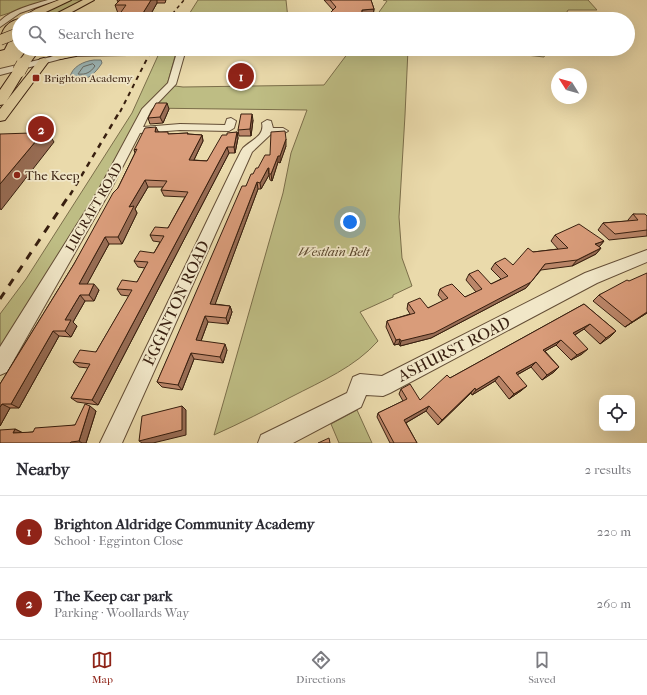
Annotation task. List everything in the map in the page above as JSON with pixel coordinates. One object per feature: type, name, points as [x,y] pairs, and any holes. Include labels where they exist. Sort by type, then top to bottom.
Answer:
[{"type":"highway","points":[[37,12],[67,0]]},
{"type":"highway","points":[[65,12],[90,0]]},
{"type":"highway","points":[[88,12],[99,2]]},
{"type":"highway","points":[[76,12],[99,2]]},
{"type":"highway","points":[[0,46],[7,32],[12,32]]},
{"type":"highway","points":[[0,40],[12,35]]},
{"type":"highway","points":[[0,46],[12,37]]},
{"type":"highway","points":[[0,101],[29,56]]},
{"type":"main road","points":[[0,117],[47,56]]},
{"type":"street","points":[[19,12],[54,0]]},
{"type":"street","points":[[0,25],[12,16]]},
{"type":"street","points":[[0,72],[44,56]]},
{"type":"street","name":"LUCRAFT ROAD","points":[[0,365],[100,198],[147,109],[172,84],[180,56]]},
{"type":"street","points":[[136,130],[190,127],[229,128]]},
{"type":"street","name":"EGGINTON ROAD","points":[[111,443],[246,164],[246,153],[272,128]]},
{"type":"street","name":"ASHURST ROAD","points":[[269,443],[354,400],[360,384],[383,386],[591,278],[647,256]]},
{"type":"green space","points":[[0,0],[49,0],[12,12],[0,16]]},
{"type":"green space","points":[[71,0],[84,0],[61,12],[44,12]]},
{"type":"green space","points":[[198,0],[286,0],[287,12],[190,12]]},
{"type":"green space","points":[[383,0],[588,0],[597,10],[568,10],[567,12],[379,12],[387,1]]},
{"type":"green space","name":"Westlain Belt","points":[[158,56],[175,56],[167,85],[183,87],[324,85],[346,56],[408,56],[399,217],[402,258],[412,286],[393,295],[393,297],[360,312],[378,341],[349,366],[214,435],[283,193],[291,153],[307,110],[143,108],[109,170],[38,291],[0,350],[0,314],[26,279],[132,113]]},
{"type":"green space","points":[[357,410],[372,443],[339,443],[331,424]]},
{"type":"water","points":[[94,60],[101,60],[102,63],[89,77],[80,80],[70,78],[75,68],[79,65]]},
{"type":"building","points":[[120,0],[151,0],[144,12],[121,12],[126,5],[115,5]]},
{"type":"building","points":[[330,0],[371,0],[374,9],[362,10],[362,12],[331,12],[336,7]]},
{"type":"building","points":[[156,103],[167,103],[160,117],[148,118]]},
{"type":"building","points":[[241,114],[252,114],[250,129],[238,130]]},
{"type":"building","points":[[156,127],[155,132],[202,135],[189,160],[207,161],[222,135],[237,132],[234,147],[227,147],[92,400],[71,398],[90,364],[73,362],[80,350],[96,352],[132,290],[117,289],[122,280],[137,282],[148,262],[134,261],[140,251],[154,253],[164,236],[150,235],[155,227],[168,228],[188,192],[161,190],[167,181],[145,180],[129,207],[134,206],[118,237],[105,237],[79,284],[94,284],[89,295],[80,295],[65,320],[71,320],[65,331],[53,331],[11,404],[2,404],[0,407],[0,384],[74,264],[113,193],[118,188],[137,149],[134,150],[145,128]]},
{"type":"building","points":[[34,129],[46,129],[0,184],[0,134],[31,133]]},
{"type":"building","points":[[285,131],[286,139],[271,174],[269,174],[268,168],[260,183],[257,182],[210,304],[230,306],[226,318],[205,316],[196,340],[225,344],[220,357],[191,353],[178,385],[157,382],[242,186],[246,186],[251,174],[253,174],[256,168],[258,168],[265,155],[270,155],[271,132]]},
{"type":"building","points":[[633,214],[645,214],[647,216],[647,230],[615,234],[603,223],[638,220]]},
{"type":"building","points":[[579,224],[604,241],[595,244],[601,248],[577,260],[545,264],[531,282],[434,333],[401,341],[400,339],[396,340],[387,321],[415,313],[408,303],[420,298],[428,308],[448,298],[440,289],[452,284],[465,297],[482,289],[469,274],[478,270],[491,284],[508,276],[495,263],[505,258],[513,265],[528,248],[533,252],[568,248],[555,235]]},
{"type":"building","points":[[647,273],[647,312],[632,322],[599,295],[627,280],[629,281]]},
{"type":"building","points":[[584,304],[616,331],[606,338],[590,324],[573,333],[588,349],[577,355],[561,340],[543,350],[559,367],[547,375],[536,362],[516,373],[527,386],[514,394],[499,376],[476,390],[475,388],[442,420],[429,406],[404,420],[417,443],[394,443],[378,413],[407,399],[401,389],[410,384],[420,400],[447,375],[450,378]]},
{"type":"building","points":[[85,404],[90,406],[79,441],[70,443],[0,443],[0,430],[15,429],[13,433],[33,432],[35,428],[75,425]]},
{"type":"building","points":[[182,406],[182,430],[139,441],[142,416]]},
{"type":"building","points":[[329,438],[330,443],[318,443]]},
{"type":"railway","points":[[174,12],[184,0]]},
{"type":"railway","points":[[120,112],[148,56]]},
{"type":"railway","points":[[70,195],[120,111]]},
{"type":"railway","points":[[0,299],[70,194]]},
{"type":"place","name":"Brighton Aldridge Community Academy","points":[[241,76]]},
{"type":"place","name":"Brighton Academy","points":[[36,78]]},
{"type":"place","name":"The Keep car park","points":[[41,129]]},
{"type":"place","name":"The Keep","points":[[17,175]]}]
